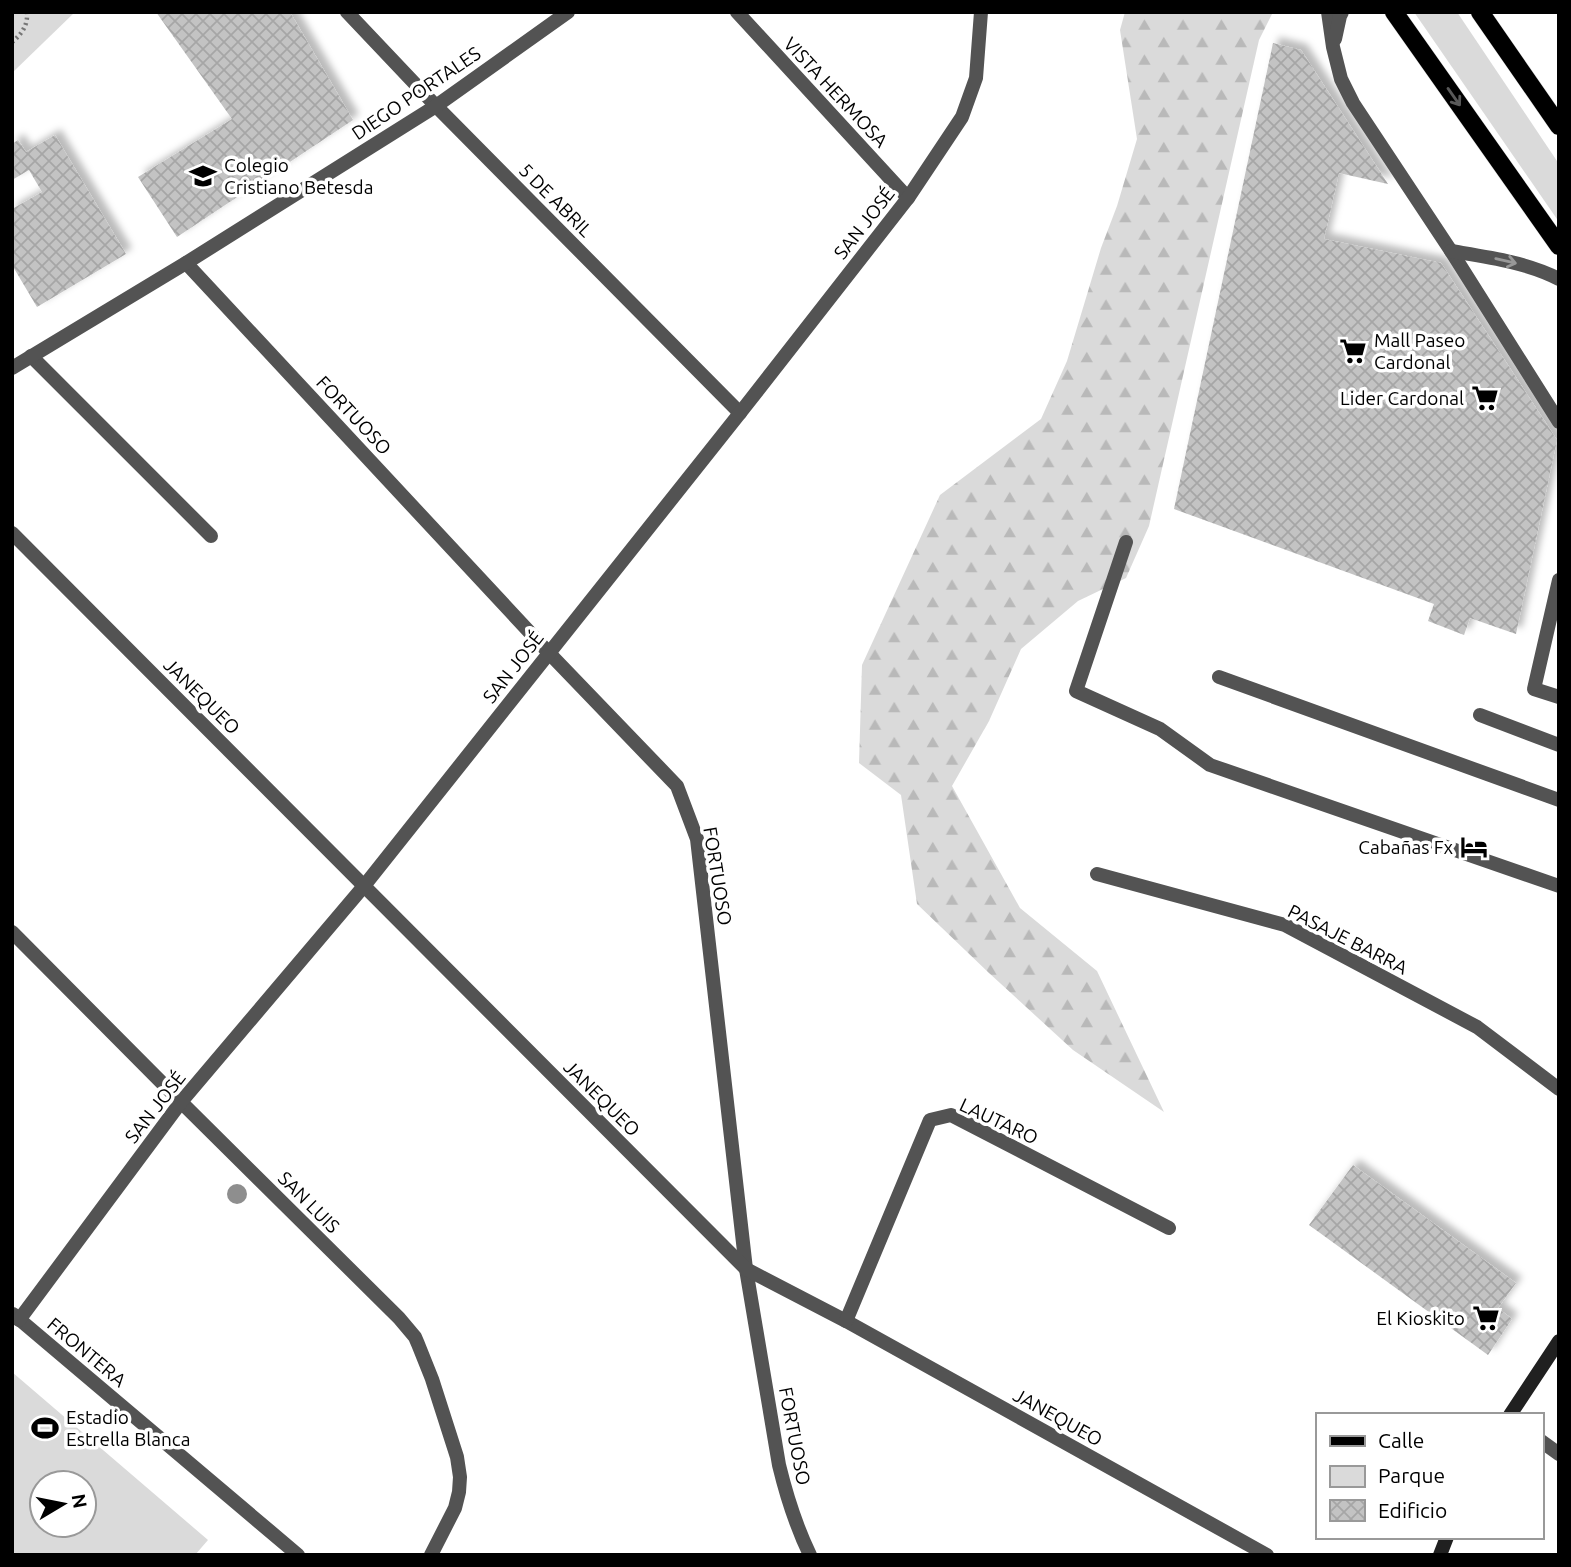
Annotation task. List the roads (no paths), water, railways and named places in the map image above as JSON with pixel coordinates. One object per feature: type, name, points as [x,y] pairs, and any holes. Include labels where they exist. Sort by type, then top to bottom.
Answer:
[{"type":"main road","points":[[1394,12],[1559,246]]},
{"type":"main road","points":[[1480,12],[1559,125]]},
{"type":"main road","points":[[1511,1413],[1559,1341]]},
{"type":"street","name":"5 DE ABRIL","points":[[347,12],[436,106],[740,413]]},
{"type":"street","name":"DIEGO PORTALES","points":[[12,368],[436,106],[568,12]]},
{"type":"street","name":"VISTA HERMOSA","points":[[737,12],[908,198]]},
{"type":"street","name":"SAN JOSÉ","points":[[16,1317],[181,1102],[364,886],[908,198],[962,117],[976,78],[981,12]]},
{"type":"street","points":[[1328,12],[1341,79],[1353,103],[1559,422]]},
{"type":"street","points":[[1333,47],[1342,12]]},
{"type":"street","points":[[1451,251],[1511,262],[1559,279]]},
{"type":"street","name":"FORTUOSO","points":[[186,262],[549,653],[677,786],[697,839],[746,1269],[779,1465],[798,1530],[810,1555]]},
{"type":"street","points":[[31,356],[211,536]]},
{"type":"street","name":"JANEQUEO","points":[[12,533],[746,1269],[846,1321],[1246,1550],[1267,1555]]},
{"type":"street","points":[[1126,542],[1076,691],[1160,729],[1210,765],[1559,886]]},
{"type":"street","points":[[1559,580],[1534,689],[1559,697]]},
{"type":"street","points":[[1219,677],[1559,800]]},
{"type":"street","points":[[1480,715],[1559,745]]},
{"type":"street","name":"PASAJE BARRA","points":[[1097,874],[1284,925],[1477,1027],[1559,1088]]},
{"type":"street","name":"SAN LUIS","points":[[12,932],[415,1336],[447,1422],[460,1477],[455,1508],[431,1555]]},
{"type":"street","name":"LAUTARO","points":[[846,1321],[930,1120],[951,1115],[1169,1228]]},
{"type":"street","name":"FRONTERA","points":[[16,1317],[298,1555]]},
{"type":"street","points":[[1543,1442],[1559,1454]]},
{"type":"place","name":"Colegio Cristiano Betesda","points":[[203,176]]},
{"type":"place","name":"Mall Paseo Cardonal","points":[[1353,351]]},
{"type":"place","name":"Lider Cardonal","points":[[1485,398]]},
{"type":"place","name":"Cabañas Fx","points":[[1474,847]]},
{"type":"place","name":"El Kioskito","points":[[1486,1318]]},
{"type":"place","name":"Estadio Estrella Blanca","points":[[45,1428]]}]
